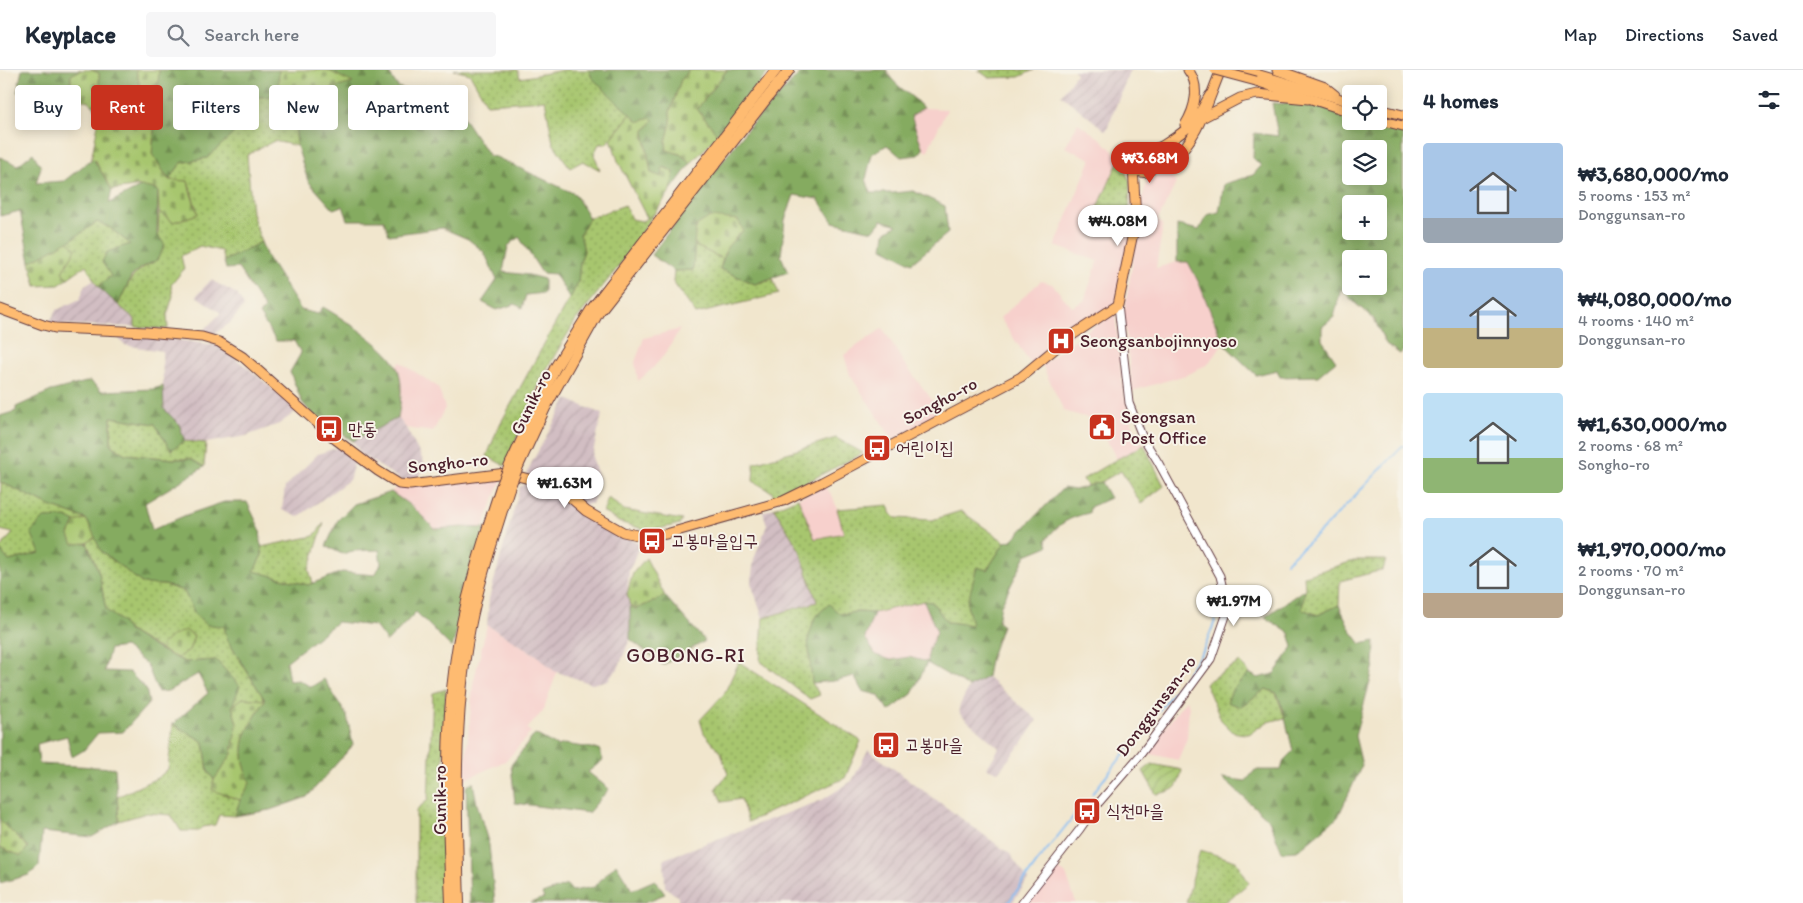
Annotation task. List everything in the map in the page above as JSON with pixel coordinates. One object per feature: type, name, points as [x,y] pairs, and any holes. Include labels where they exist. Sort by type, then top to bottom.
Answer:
[{"type":"highway","name":"Gunik-ro","points":[[451,903],[448,760],[450,708],[455,663],[464,613],[487,528],[555,368],[591,310],[776,70]]},
{"type":"highway","name":"Gunik-ro","points":[[515,463],[598,313],[788,70]]},
{"type":"highway","name":"Gunik-ro","points":[[458,903],[455,797],[457,730],[463,676],[470,627],[505,488]]},
{"type":"main road","points":[[1171,139],[1188,122],[1195,102],[1195,85],[1192,75],[1188,70]]},
{"type":"main road","points":[[1215,70],[1257,78],[1342,99]]},
{"type":"main road","points":[[1134,191],[1146,173],[1154,167],[1174,158],[1194,134],[1221,70]]},
{"type":"main road","points":[[1243,70],[1257,78],[1308,99],[1342,109]]},
{"type":"main road","points":[[1277,70],[1325,87],[1342,99]]},
{"type":"main road","points":[[1202,118],[1240,98],[1258,94],[1308,99]]},
{"type":"main road","points":[[1146,173],[1138,172],[1133,166],[1132,160],[1137,152],[1160,148],[1196,120],[1210,95]]},
{"type":"main road","points":[[1387,111],[1403,115]]},
{"type":"main road","points":[[1387,122],[1403,126]]},
{"type":"main road","points":[[1160,148],[1174,158]]},
{"type":"main road","points":[[1149,151],[1155,160],[1154,167]]},
{"type":"main road","name":"Donggunsan-ro","points":[[1118,305],[1136,219],[1133,166]]},
{"type":"main road","name":"Songho-ro","points":[[0,309],[55,328],[146,332],[202,337],[219,342],[243,357],[334,439],[399,484],[410,485],[506,473],[546,484],[564,492],[586,511],[623,532],[646,537],[666,534],[784,501],[1021,377],[1068,338],[1118,305]]},
{"type":"street","name":"Donggunsan-ro","points":[[1022,903],[1096,806],[1141,754],[1212,659],[1228,610],[1220,576],[1142,436],[1129,403],[1118,305]]},
{"type":"shaded area","points":[[1074,70],[1130,70],[1106,131],[1061,95],[1076,74]]},
{"type":"shaded area","points":[[923,108],[947,109],[927,152],[923,149],[911,116]]},
{"type":"shaded area","points":[[1078,123],[1102,140],[1119,160],[1094,216],[1110,226],[1131,232],[1116,304],[1031,364],[1000,318],[1041,281],[1052,284],[1072,307],[1084,301],[1098,261],[1055,246],[1091,159],[1065,147]]},
{"type":"shaded area","points":[[1169,172],[1176,183],[1158,220],[1163,225],[1156,268],[1177,262],[1188,262],[1199,283],[1223,343],[1208,364],[1189,374],[1132,391],[1124,313],[1139,225],[1140,206],[1147,181]]},
{"type":"shaded area","points":[[93,280],[98,287],[135,319],[135,327],[51,324],[50,321],[57,310],[80,299],[85,285]]},
{"type":"shaded area","points":[[211,280],[237,294],[244,306],[230,323],[210,337],[200,334],[221,313],[196,296]]},
{"type":"shaded area","points":[[1115,314],[1123,391],[1132,423],[1144,445],[1117,459],[1095,420],[1064,411],[1042,365],[1089,329]]},
{"type":"shaded area","points":[[883,328],[903,362],[943,414],[893,440],[850,375],[844,355]]},
{"type":"shaded area","points":[[680,329],[665,354],[638,381],[635,362],[644,338]]},
{"type":"shaded area","points":[[118,337],[162,338],[218,345],[298,410],[279,424],[246,436],[206,443],[185,441],[179,424],[164,409],[162,351],[124,345]]},
{"type":"shaded area","points":[[400,362],[438,387],[445,408],[433,432],[406,428],[398,418],[402,395],[397,366]]},
{"type":"shaded area","points":[[567,399],[602,414],[592,457],[599,480],[592,504],[583,504],[527,474]]},
{"type":"shaded area","points":[[398,418],[406,428],[426,466],[415,481],[403,481],[362,455],[353,441]]},
{"type":"shaded area","points":[[339,447],[355,460],[349,480],[298,517],[282,510],[285,487],[318,454]]},
{"type":"shaded area","points":[[495,478],[502,479],[482,529],[462,527],[435,529],[414,508],[391,492],[397,487]]},
{"type":"shaded area","points":[[528,483],[571,503],[640,544],[629,571],[627,594],[630,606],[630,639],[618,669],[611,675],[609,680],[592,684],[554,671],[538,656],[487,625],[489,599],[520,487]]},
{"type":"shaded area","points":[[825,486],[833,497],[845,533],[814,539],[798,498]]},
{"type":"shaded area","points":[[774,508],[800,551],[817,602],[763,618],[751,583],[754,559],[767,525],[763,512]]},
{"type":"shaded area","points":[[924,601],[937,632],[929,649],[927,662],[909,657],[891,660],[876,655],[865,638],[874,613]]},
{"type":"shaded area","points":[[487,625],[538,656],[557,672],[543,711],[527,729],[531,732],[507,760],[464,780],[473,684]]},
{"type":"shaded area","points":[[987,677],[1037,720],[1023,742],[998,772],[987,768],[999,748],[960,714],[959,707],[969,687]]},
{"type":"shaded area","points":[[1186,700],[1189,706],[1187,738],[1178,760],[1146,753]]},
{"type":"shaded area","points":[[868,750],[1010,854],[1028,880],[1012,903],[678,903],[678,897],[665,887],[664,859],[822,800],[852,781]]},
{"type":"shaded area","points":[[1055,868],[1066,874],[1076,903],[1025,903]]},
{"type":"green space","points":[[22,70],[81,70],[71,75],[71,85],[19,85]]},
{"type":"green space","points":[[81,70],[91,70],[99,73],[99,85],[91,85],[91,103],[89,101],[81,100],[81,85],[71,85],[71,75]]},
{"type":"green space","points":[[91,70],[136,70],[140,85],[99,85],[99,73]]},
{"type":"green space","points":[[136,70],[159,70],[158,85],[140,85]]},
{"type":"green space","points":[[159,70],[279,70],[278,85],[269,85],[269,97],[259,97],[259,85],[173,85],[173,130],[232,130],[233,134],[207,158],[181,163],[169,180],[152,155],[154,130],[163,130],[163,85],[158,85]]},
{"type":"green space","points":[[279,70],[327,70],[353,83],[338,87],[338,85],[278,85]]},
{"type":"green space","points":[[327,70],[387,70],[397,85],[348,85],[348,130],[468,130],[468,124],[489,156],[496,157],[575,194],[589,218],[580,234],[584,251],[580,262],[578,282],[570,299],[555,274],[542,273],[519,237],[508,246],[503,272],[544,279],[544,293],[526,295],[522,308],[515,304],[497,310],[482,302],[497,280],[484,252],[468,239],[442,228],[389,235],[384,220],[348,220],[343,206],[333,209],[308,181],[297,146],[296,130],[338,130],[338,87],[352,83]]},
{"type":"green space","points":[[454,70],[518,70],[520,78],[563,70],[589,70],[592,78],[631,114],[606,144],[599,144],[594,154],[600,170],[583,161],[570,168],[553,143],[545,100],[487,104],[470,74]]},
{"type":"green space","points":[[589,70],[690,70],[681,80],[670,112],[671,123],[666,143],[667,150],[680,154],[691,163],[671,190],[674,172],[664,167],[662,178],[651,173],[644,132],[653,120],[651,118],[638,122],[592,78]]},
{"type":"green space","points":[[690,70],[727,70],[697,109],[718,135],[691,163],[680,154],[667,150],[666,142],[671,123],[670,112],[681,80]]},
{"type":"green space","points":[[727,70],[770,70],[718,135],[697,109]]},
{"type":"green space","points":[[803,70],[887,70],[894,82],[919,103],[923,108],[911,116],[923,149],[918,155],[901,157],[887,145],[872,154],[866,179],[871,193],[913,191],[945,206],[948,233],[912,263],[883,248],[885,233],[897,225],[882,220],[873,231],[833,222],[818,199],[794,195],[785,220],[781,256],[788,272],[755,284],[720,269],[727,247],[743,230],[696,226],[693,270],[674,271],[651,255],[748,128]]},
{"type":"green space","points":[[978,70],[1034,70],[1019,77],[989,78]]},
{"type":"green space","points":[[269,96],[269,130],[296,130],[297,146],[274,141],[247,155],[252,213],[261,242],[224,261],[221,251],[200,246],[181,256],[184,269],[171,285],[173,296],[167,315],[168,329],[135,327],[135,319],[118,305],[136,273],[157,260],[159,212],[173,222],[198,214],[188,181],[169,180],[181,163],[207,158],[216,130],[259,130],[259,97]]},
{"type":"green space","points":[[1272,103],[1314,105],[1342,113],[1342,130],[1387,130],[1387,127],[1403,132],[1403,351],[1400,354],[1386,344],[1374,319],[1347,295],[1387,295],[1387,250],[1342,250],[1342,290],[1334,317],[1322,327],[1322,340],[1336,361],[1318,376],[1280,377],[1277,370],[1256,375],[1223,343],[1199,283],[1188,262],[1177,262],[1177,225],[1199,230],[1207,215],[1219,212],[1224,184],[1253,175],[1261,166],[1253,158],[1254,133],[1278,136]]},
{"type":"green space","points":[[631,114],[638,122],[651,118],[653,120],[644,132],[651,173],[662,177],[663,167],[674,172],[671,190],[654,214],[647,218],[618,161],[611,139]]},
{"type":"green space","points":[[97,130],[154,130],[152,154],[169,180],[188,181],[198,214],[173,222],[159,212],[158,190],[141,186],[112,190],[94,159],[91,160]]},
{"type":"green space","points":[[33,153],[41,167],[36,183],[64,181],[93,158],[112,190],[109,203],[142,186],[158,190],[157,234],[165,245],[157,260],[141,268],[131,277],[118,305],[98,287],[111,276],[102,262],[107,252],[130,244],[109,227],[97,222],[62,246],[30,262],[20,211],[0,216],[0,157],[18,165]]},
{"type":"green space","points":[[1119,160],[1130,181],[1129,220],[1126,231],[1110,226],[1094,216]]},
{"type":"green space","points":[[625,205],[631,219],[642,221],[654,214],[619,266],[576,320],[543,375],[505,466],[487,456],[498,428],[578,282],[580,262],[584,251],[580,234],[589,218]]},
{"type":"green space","points":[[710,217],[738,220],[743,230],[727,247],[723,259],[694,245],[696,226]]},
{"type":"green space","points":[[97,222],[109,227],[130,244],[111,276],[98,287],[86,265],[68,278],[62,272],[75,250],[68,241]]},
{"type":"green space","points":[[68,241],[76,249],[62,272],[68,278],[59,285],[36,286],[30,262]]},
{"type":"green space","points":[[261,242],[267,257],[301,310],[318,314],[323,307],[374,341],[391,358],[399,371],[401,384],[398,418],[353,441],[313,415],[302,402],[290,372],[301,353],[294,341],[276,341],[259,314],[265,309],[238,268],[226,269],[224,261]]},
{"type":"green space","points":[[694,245],[723,259],[720,269],[755,284],[773,279],[779,294],[696,314],[673,282],[674,271],[693,270]]},
{"type":"green space","points":[[90,381],[102,391],[153,389],[163,386],[164,409],[179,424],[185,441],[171,450],[155,424],[111,417],[111,445],[125,454],[191,459],[204,467],[145,503],[152,530],[186,515],[224,502],[247,502],[260,529],[262,555],[254,571],[308,585],[342,572],[375,575],[381,564],[379,550],[353,551],[342,554],[326,546],[338,520],[354,504],[391,492],[414,508],[435,529],[485,528],[452,648],[416,612],[387,642],[375,626],[337,622],[286,662],[289,681],[299,680],[311,687],[324,679],[347,716],[353,745],[307,797],[270,810],[235,816],[240,800],[250,783],[243,758],[244,739],[265,700],[228,641],[224,626],[207,625],[195,614],[184,591],[165,585],[143,584],[101,551],[86,519],[50,506],[0,483],[0,416],[16,411],[16,407],[51,391]]},
{"type":"green space","points":[[111,417],[156,424],[171,449],[185,441],[206,443],[204,467],[191,459],[125,454],[111,445]]},
{"type":"green space","points":[[836,438],[863,453],[774,499],[772,492],[753,481],[754,463]]},
{"type":"green space","points":[[1144,445],[1164,486],[1141,504],[1121,471],[1101,482],[1087,486],[1083,479]]},
{"type":"green space","points":[[1,482],[50,506],[86,519],[75,522],[66,517],[41,553],[9,561],[0,550],[13,533],[0,530]]},
{"type":"green space","points":[[1101,482],[1110,498],[1090,507],[1089,513],[1064,522],[1046,540],[1048,546],[1026,555],[1001,605],[998,622],[1002,625],[990,660],[987,677],[969,687],[927,663],[912,694],[889,711],[878,695],[862,691],[854,676],[834,681],[812,683],[808,639],[815,617],[829,604],[840,614],[874,613],[865,638],[876,655],[891,660],[909,657],[927,662],[929,649],[937,632],[924,601],[932,602],[947,622],[972,625],[967,604],[977,567],[987,570],[1005,542],[1012,540],[1063,488],[1075,490]]},
{"type":"green space","points":[[608,498],[624,510],[682,520],[680,524],[649,531],[619,522],[603,512]]},
{"type":"green space","points":[[798,498],[815,539],[844,533],[837,509],[889,505],[890,513],[896,518],[932,520],[961,511],[1005,542],[987,570],[976,568],[972,625],[947,622],[932,602],[924,601],[874,613],[857,612],[840,615],[812,683],[820,695],[810,699],[760,661],[763,618],[817,602],[800,551],[774,508]]},
{"type":"green space","points":[[66,517],[75,522],[69,535],[73,544],[87,543],[99,573],[106,610],[122,622],[127,630],[156,648],[185,662],[216,660],[240,686],[232,706],[237,723],[232,754],[214,780],[208,771],[204,742],[173,724],[208,693],[198,674],[168,691],[158,692],[147,665],[125,647],[110,649],[104,671],[129,672],[146,689],[149,703],[123,732],[98,733],[84,750],[72,757],[67,736],[37,744],[39,764],[115,768],[119,821],[92,837],[42,832],[39,866],[29,875],[0,883],[0,847],[21,855],[28,847],[0,821],[0,550],[9,561],[40,553],[31,532],[44,518]]},
{"type":"green space","points":[[86,519],[95,537],[87,543],[73,544],[69,535],[75,522]]},
{"type":"green space","points":[[324,523],[309,570],[313,583],[308,585],[253,571],[262,555],[261,547],[314,536]]},
{"type":"green space","points":[[95,537],[101,551],[143,584],[165,585],[184,591],[195,614],[224,626],[228,641],[265,700],[243,698],[232,706],[216,660],[185,662],[177,658],[189,650],[194,636],[185,630],[161,645],[163,651],[127,630],[122,622],[106,610],[99,573],[87,543]]},
{"type":"green space","points":[[646,558],[665,596],[636,609],[630,606],[627,594],[633,573]]},
{"type":"green space","points":[[1357,560],[1386,560],[1383,570],[1340,581],[1339,605],[1318,615],[1302,609],[1305,589],[1304,576]]},
{"type":"green space","points":[[1305,589],[1302,609],[1318,615],[1339,605],[1351,631],[1361,644],[1375,641],[1374,665],[1355,736],[1362,765],[1338,817],[1297,851],[1282,852],[1269,820],[1222,778],[1246,781],[1255,770],[1281,770],[1284,760],[1293,751],[1277,693],[1266,689],[1240,707],[1227,702],[1232,690],[1249,673],[1258,678],[1274,674],[1293,647],[1289,633],[1265,617]]},
{"type":"green space","points":[[665,596],[705,641],[663,665],[630,639],[630,606],[636,609]]},
{"type":"green space","points":[[185,630],[194,636],[189,650],[177,658],[163,651],[161,645],[170,637]]},
{"type":"green space","points":[[739,662],[861,741],[845,778],[748,822],[741,799],[722,802],[716,788],[728,774],[721,753],[704,733],[700,720],[724,694]]},
{"type":"green space","points":[[1240,662],[1249,673],[1232,690],[1240,706],[1266,689],[1276,693],[1285,718],[1267,722],[1249,734],[1234,733],[1221,720],[1205,683]]},
{"type":"green space","points":[[446,689],[442,782],[445,903],[416,903],[416,810],[428,800],[433,693]]},
{"type":"green space","points":[[243,698],[265,700],[244,739],[243,758],[250,783],[240,800],[212,790],[214,780],[232,754],[237,723],[232,706]]},
{"type":"green space","points":[[173,724],[204,742],[208,771],[214,780],[213,790],[240,800],[235,816],[219,815],[215,825],[202,827],[198,831],[181,831],[171,815],[147,813],[119,821],[117,797],[159,777],[168,769]]},
{"type":"green space","points":[[535,734],[557,746],[564,744],[599,749],[603,760],[588,772],[609,789],[588,813],[515,803],[511,765]]},
{"type":"green space","points":[[1152,764],[1182,770],[1175,788],[1168,792],[1156,794],[1143,771]]},
{"type":"green space","points":[[473,782],[477,804],[489,845],[495,903],[470,903],[466,787]]},
{"type":"green space","points":[[0,821],[28,847],[21,856],[0,847]]},
{"type":"green space","points":[[1200,850],[1236,861],[1249,883],[1224,903],[1186,903]]},
{"type":"green space","points":[[616,864],[632,890],[655,880],[665,894],[643,903],[530,903],[544,898],[542,894],[567,885],[572,891],[594,887]]},
{"type":"waterway","points":[[1286,562],[1321,531],[1403,446]]},
{"type":"waterway","points":[[1092,794],[1175,690],[1203,651],[1215,621]]},
{"type":"waterway","points":[[1008,903],[1038,861],[1081,807]]},
{"type":"place","name":"Seongsanbojinnyoso","points":[[1061,341]]},
{"type":"place","name":"Seongsan Post Office","points":[[1102,427]]},
{"type":"place","name":"만동","points":[[329,429]]},
{"type":"place","name":"어린이집","points":[[877,448]]},
{"type":"place","name":"고봉마을입구","points":[[652,541]]},
{"type":"place","name":"고봉마을","points":[[886,745]]},
{"type":"place","name":"식천마을","points":[[1087,811]]},
{"type":"district","name":"GOBONG-RI","points":[[686,655]]}]
